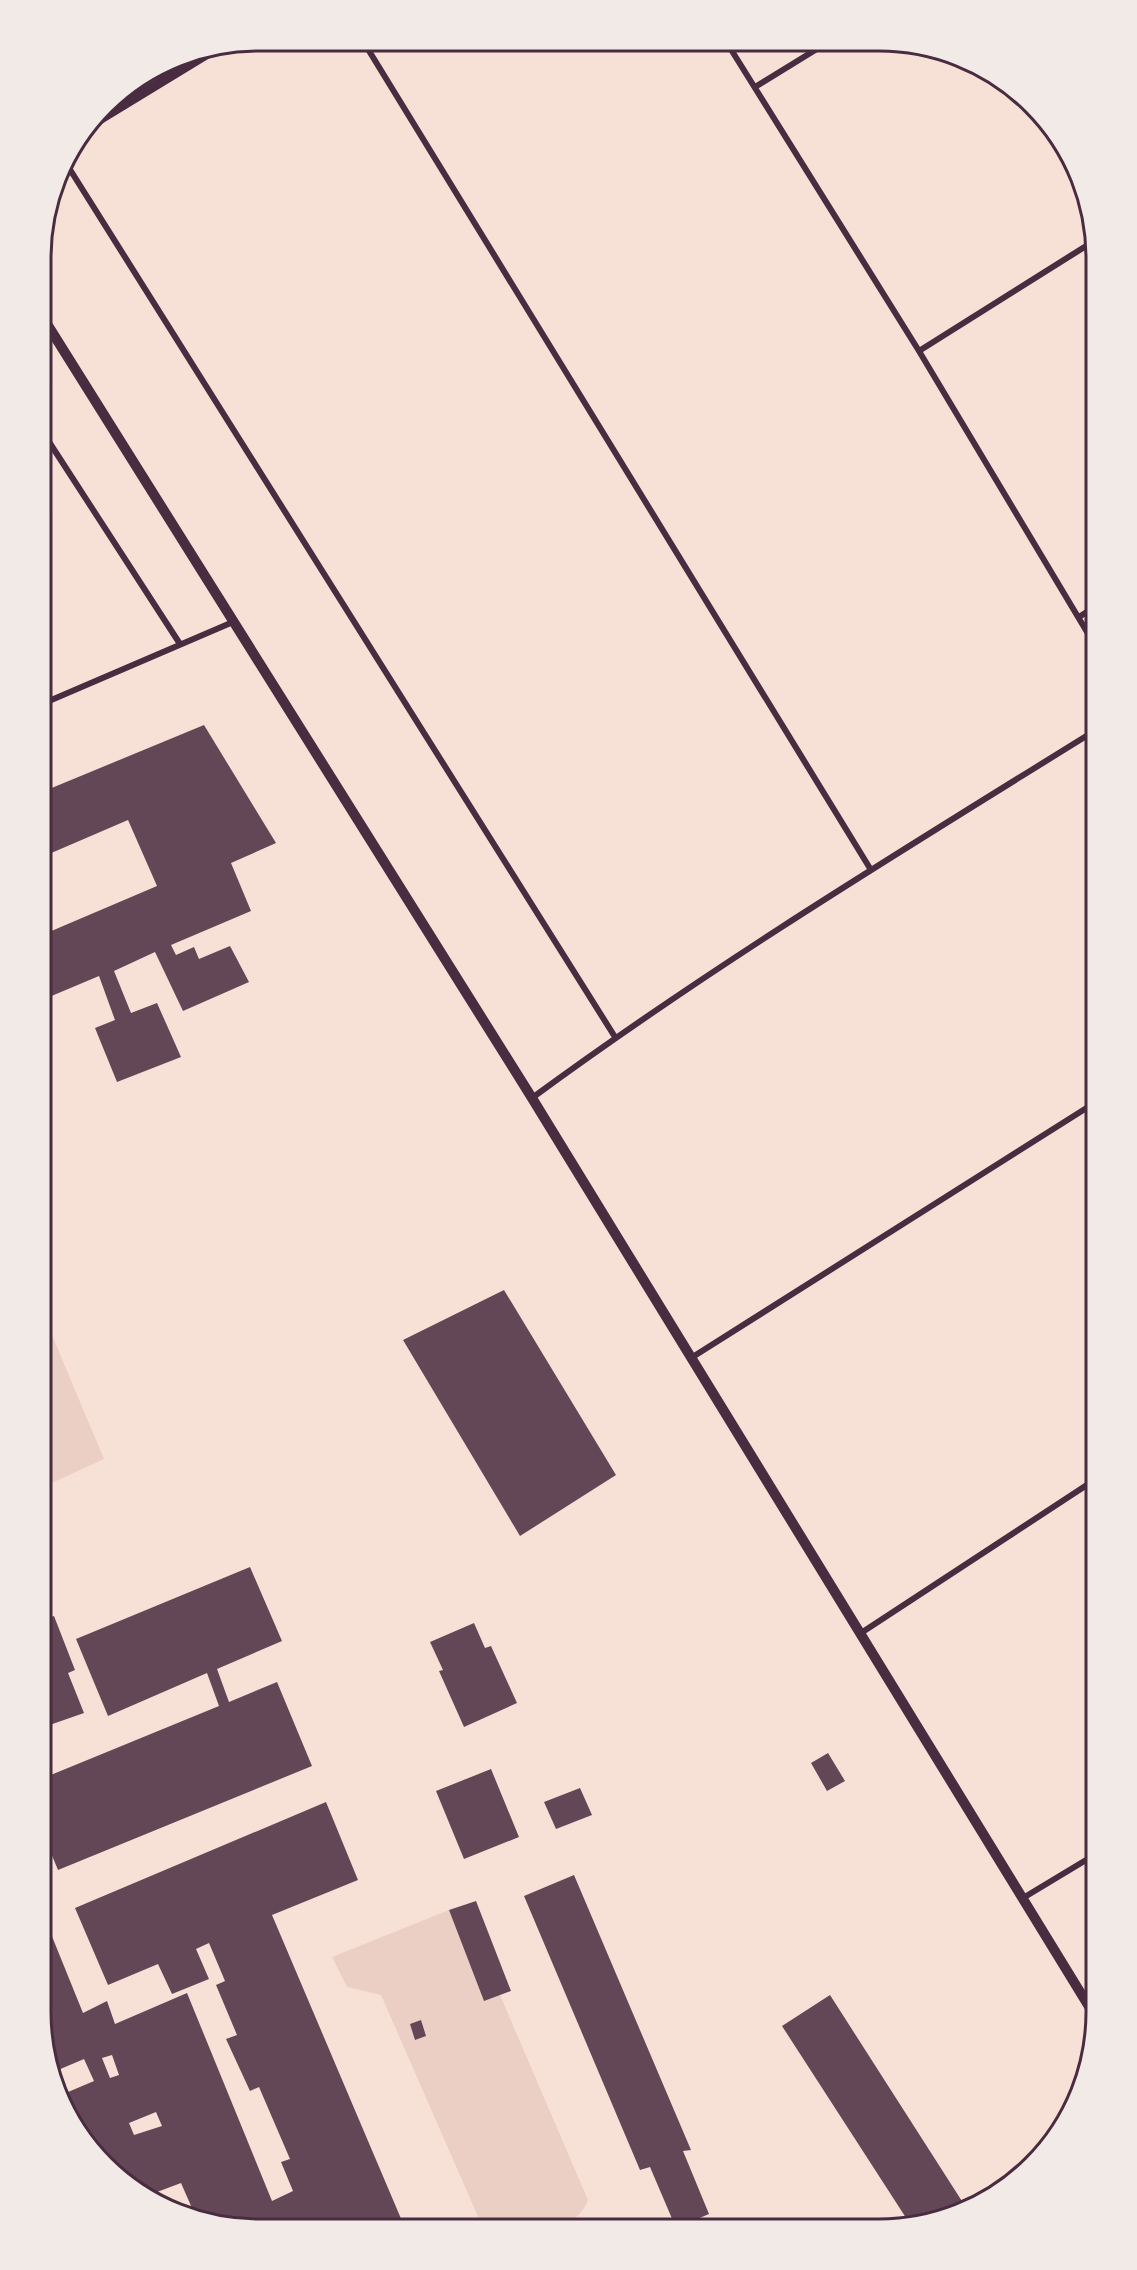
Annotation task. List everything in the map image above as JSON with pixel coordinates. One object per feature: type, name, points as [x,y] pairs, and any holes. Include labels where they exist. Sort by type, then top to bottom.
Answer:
[{"type":"street","points":[[369,51],[871,870]]},
{"type":"street","points":[[732,51],[919,351],[1086,629]]},
{"type":"street","points":[[755,87],[814,51]]},
{"type":"street","points":[[112,112],[196,60]]},
{"type":"street","points":[[70,170],[615,1037]]},
{"type":"street","points":[[919,351],[1086,246]]},
{"type":"street","points":[[51,330],[532,1098],[1086,2002]]},
{"type":"street","points":[[51,445],[180,644]]},
{"type":"street","points":[[1079,617],[1086,612]]},
{"type":"street","points":[[51,700],[233,622]]},
{"type":"street","points":[[532,1098],[615,1037],[871,870],[1086,736]]},
{"type":"street","points":[[691,1358],[1086,1108]]},
{"type":"street","points":[[861,1633],[1086,1486]]},
{"type":"street","points":[[1023,1898],[1086,1860]]},
{"type":"shaded area","points":[[51,1333],[104,1459],[51,1483]]},
{"type":"shaded area","points":[[449,1910],[500,1995],[588,2200],[581,2213],[573,2219],[479,2219],[381,1995],[347,1987],[332,1957]]},
{"type":"building","points":[[204,725],[276,843],[231,863],[251,911],[171,945],[176,955],[194,947],[199,959],[230,946],[249,982],[183,1011],[155,952],[114,971],[131,1013],[157,1003],[181,1057],[117,1082],[95,1028],[115,1020],[99,976],[51,996],[51,931],[157,886],[128,820],[51,853],[51,788]]},
{"type":"building","points":[[504,1290],[616,1475],[520,1536],[403,1340]]},
{"type":"building","points":[[250,1567],[282,1641],[217,1669],[229,1702],[277,1682],[312,1766],[58,1870],[51,1853],[51,1775],[219,1706],[207,1673],[108,1716],[76,1639]]},
{"type":"building","points":[[54,1616],[75,1670],[68,1673],[84,1713],[51,1725],[51,1617]]},
{"type":"building","points":[[474,1623],[485,1648],[491,1646],[517,1703],[464,1727],[439,1671],[443,1670],[430,1642]]},
{"type":"building","points":[[828,1753],[845,1781],[827,1791],[811,1763]]},
{"type":"building","points":[[491,1769],[519,1837],[464,1859],[436,1791]]},
{"type":"building","points":[[580,1788],[592,1815],[556,1829],[544,1802]]},
{"type":"building","points":[[326,1802],[358,1880],[272,1915],[401,2219],[258,2219],[218,2215],[192,2208],[181,2183],[157,2193],[122,2168],[102,2148],[86,2127],[67,2092],[94,2081],[84,2059],[59,2070],[58,2066],[51,2012],[51,1934],[83,2013],[107,2001],[115,2024],[187,1993],[272,2201],[293,2191],[281,2162],[290,2159],[259,2087],[250,2091],[226,2039],[237,2035],[216,1985],[225,1981],[209,1943],[196,1949],[209,1979],[172,1994],[158,1964],[108,1985],[75,1908]],"holes":[[[112,2055],[119,2075],[110,2078],[102,2058]],[[156,2112],[162,2126],[134,2135],[129,2123]]]},
{"type":"building","points":[[574,1875],[691,2150],[683,2151],[709,2214],[697,2219],[672,2219],[650,2167],[640,2170],[524,1896]]},
{"type":"building","points":[[476,1901],[511,1991],[484,2001],[449,1910]]},
{"type":"building","points":[[830,1995],[962,2202],[946,2208],[905,2217],[782,2026]]},
{"type":"building","points":[[421,2020],[426,2036],[415,2040],[410,2024]]}]
